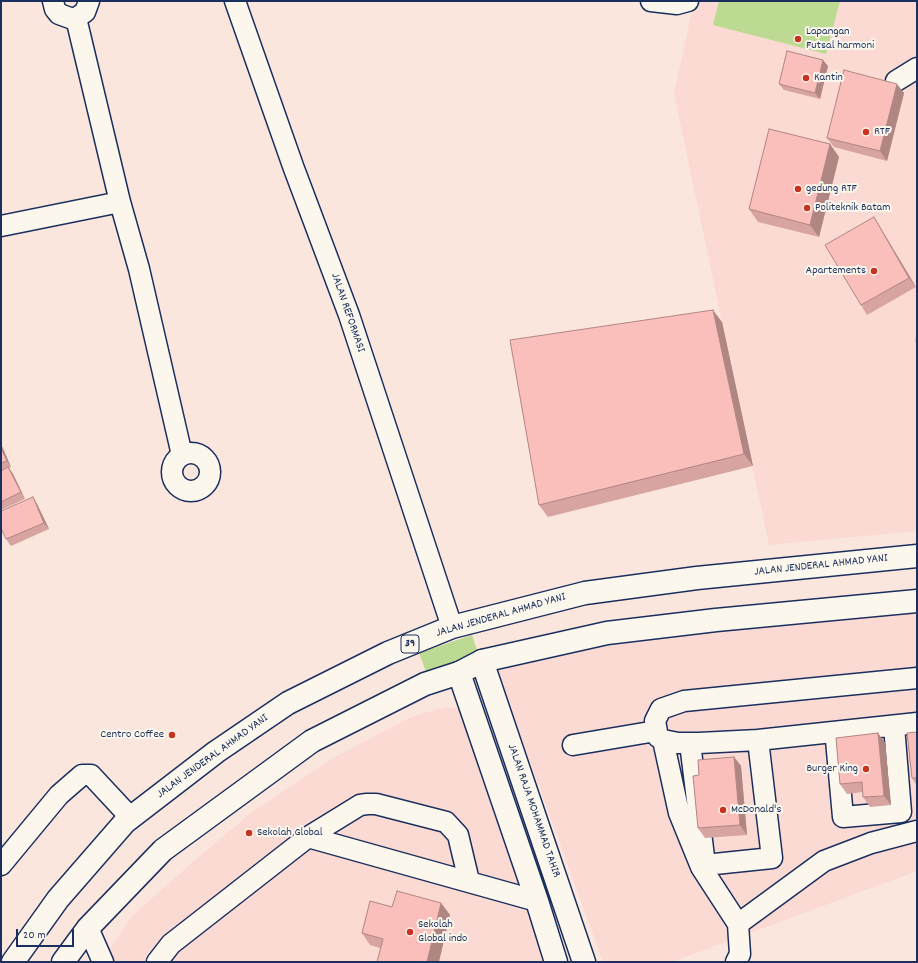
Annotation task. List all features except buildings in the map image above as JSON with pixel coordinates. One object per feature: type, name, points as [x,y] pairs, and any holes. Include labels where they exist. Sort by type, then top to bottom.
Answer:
[{"type":"main road","name":"JALAN JENDERAL AHMAD YANI","points":[[13,962],[58,899],[125,822],[216,752],[288,702],[388,653],[452,627],[585,593],[697,578],[917,556]]},
{"type":"main road","points":[[63,962],[88,928],[163,850],[312,741],[425,684],[459,673],[482,661],[608,633],[716,620],[917,601]]},
{"type":"main road","name":"JALAN RAJA MOHAMMAD TAHIR","points":[[482,661],[584,962]]},
{"type":"main road","points":[[459,673],[537,901],[556,962]]},
{"type":"street","points":[[53,1],[55,9],[59,14],[64,17],[76,18],[85,12],[89,1]]},
{"type":"street","name":"JALAN REFORMASI","points":[[235,1],[293,166],[349,315],[452,627]]},
{"type":"street","points":[[651,1],[677,4],[688,1]]},
{"type":"street","points":[[76,18],[120,202],[139,269],[182,455]]},
{"type":"street","points":[[896,80],[917,68]]},
{"type":"street","points":[[1,226],[120,202]]},
{"type":"street","points":[[736,962],[740,954],[738,924],[701,867],[679,813],[660,735],[655,721],[661,709],[684,701],[917,678]]},
{"type":"street","points":[[573,745],[660,735],[678,743],[758,740],[917,723]]},
{"type":"street","points":[[836,732],[843,817],[901,812],[894,726]]},
{"type":"street","points":[[690,743],[705,865],[772,858],[758,740]]},
{"type":"street","points":[[1,865],[59,795],[82,775],[91,775],[131,818]]},
{"type":"street","points":[[157,962],[171,944],[308,836],[360,805],[376,804],[446,822],[458,835],[469,881]]},
{"type":"street","points":[[738,924],[824,861],[871,843],[917,832]]},
{"type":"street","points":[[308,836],[537,901]]},
{"type":"street","points":[[88,928],[103,962]]},
{"type":"shaded area","name":"Politeknik Batam","points":[[694,1],[917,1],[917,531],[769,545],[674,94]]},
{"type":"shaded area","points":[[917,610],[917,871],[672,962],[603,962],[497,671],[612,640]]},
{"type":"shaded area","points":[[446,707],[462,709],[551,962],[101,962],[133,915],[252,812],[331,759],[413,716]]},
{"type":"green space","name":"Lapangan Futsal harmoni","points":[[719,1],[840,1],[826,54],[713,25]]},
{"type":"green space","points":[[472,635],[480,659],[428,677],[419,653]]},
{"type":"place","name":"Lapangan Futsal harmoni","points":[[798,39]]},
{"type":"place","name":"Kantin","points":[[806,78]]},
{"type":"place","name":"RTF","points":[[866,132]]},
{"type":"place","name":"gedung RTF","points":[[798,189]]},
{"type":"place","name":"Politeknik Batam","points":[[807,208]]},
{"type":"place","name":"Apartements","points":[[874,271]]},
{"type":"place","name":"Centro Coffee","points":[[172,735]]},
{"type":"place","name":"Burger King","points":[[866,769]]},
{"type":"place","name":"McDonald's","points":[[723,810]]},
{"type":"place","name":"Sekolah Global","points":[[249,833]]},
{"type":"place","name":"Sekolah Global indo","points":[[410,932]]}]
